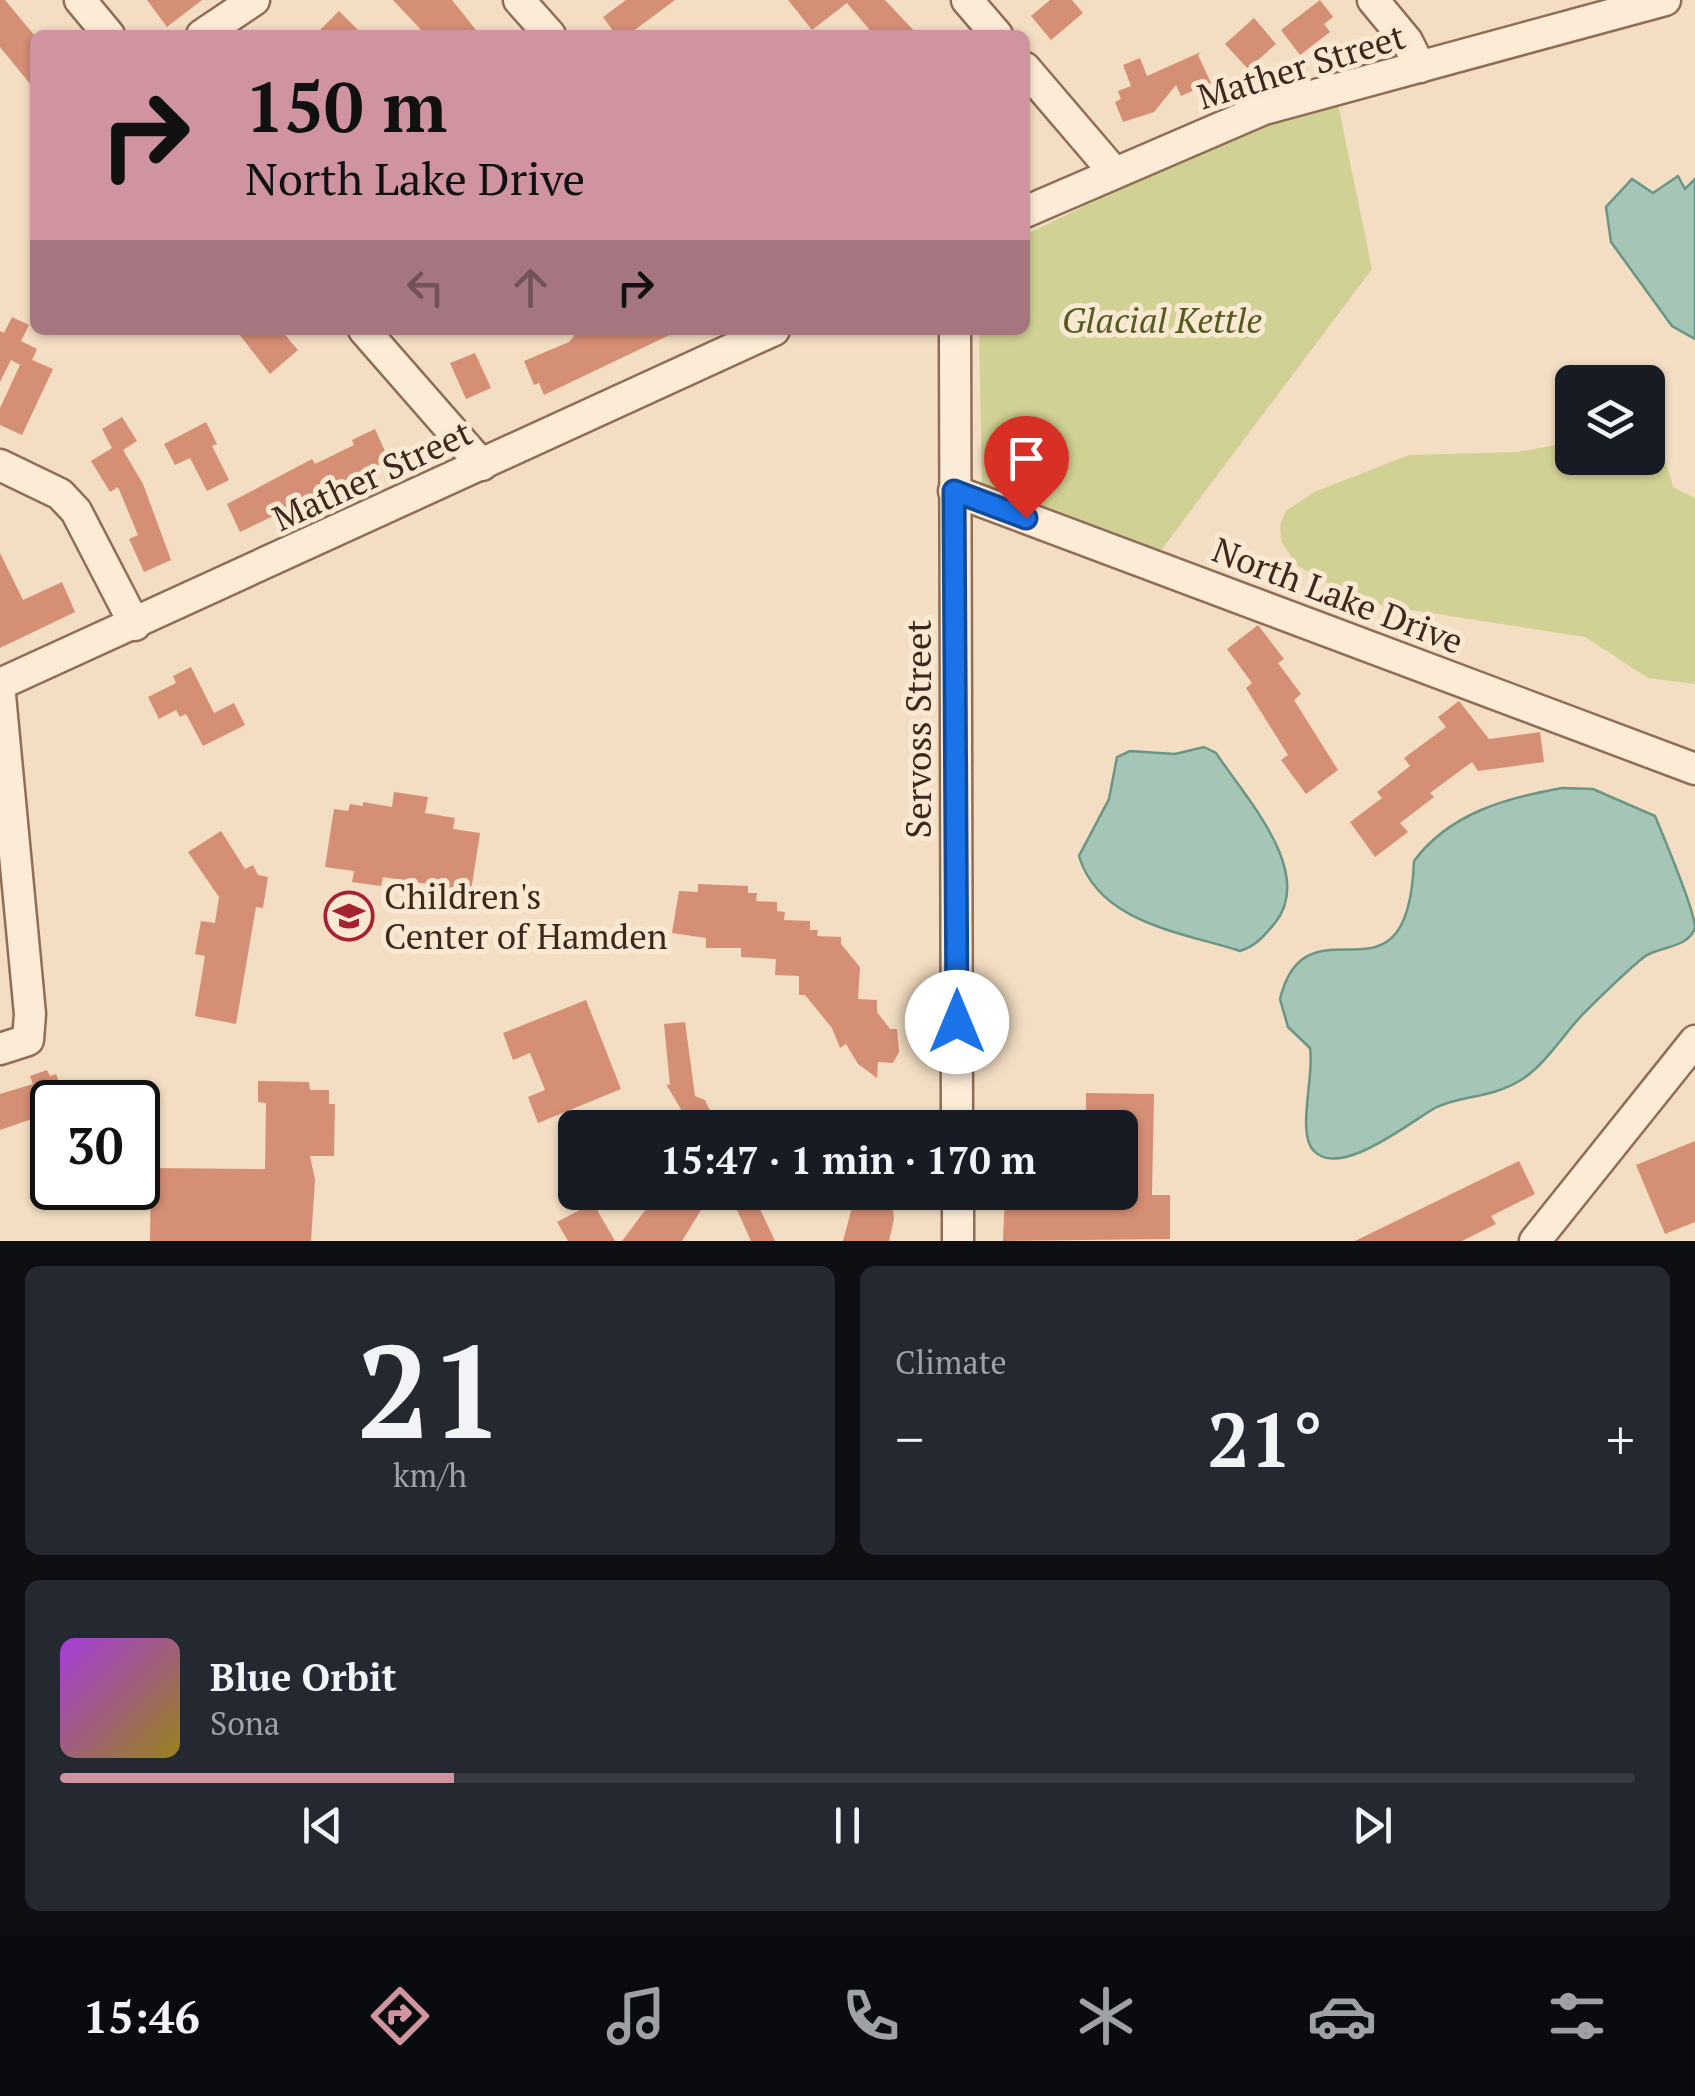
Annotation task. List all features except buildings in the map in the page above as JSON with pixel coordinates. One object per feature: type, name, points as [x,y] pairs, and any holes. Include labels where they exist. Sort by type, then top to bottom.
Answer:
[{"type":"street","points":[[80,0],[105,30]]},
{"type":"street","points":[[209,30],[254,0]]},
{"type":"street","points":[[519,0],[546,30]]},
{"type":"street","points":[[967,0],[993,30]]},
{"type":"street","points":[[1373,0],[1410,45],[1420,68]]},
{"type":"street","name":"Mather Street","points":[[1030,210],[1264,109],[1665,0]]},
{"type":"street","points":[[1030,74],[1112,172]]},
{"type":"street","points":[[368,335],[482,466]]},
{"type":"street","name":"Mather Street","points":[[0,684],[763,335]]},
{"type":"street","name":"Servoss Street","points":[[955,335],[958,1110]]},
{"type":"street","points":[[0,465],[60,494],[76,511],[135,625]]},
{"type":"street","name":"North Lake Drive","points":[[954,491],[1695,769]]},
{"type":"street","points":[[0,695],[30,1014],[14,1044]]},
{"type":"street","points":[[1536,1241],[1695,1041]]},
{"type":"street","points":[[958,1210],[958,1241]]},
{"type":"green space","name":"Glacial Kettle","points":[[1337,99],[1372,269],[1156,557],[982,488],[979,335],[1030,335],[1030,233],[1195,152]]},
{"type":"green space","points":[[1555,445],[1555,475],[1665,475],[1665,459],[1673,487],[1695,498],[1695,684],[1648,678],[1585,637],[1385,606],[1346,594],[1297,565],[1281,541],[1280,525],[1286,511],[1314,492],[1409,455],[1517,452]]},
{"type":"shaded area","points":[[1678,176],[1685,189],[1695,179],[1695,339],[1672,326],[1611,242],[1606,207],[1632,179],[1653,193]]},
{"type":"shaded area","points":[[1204,747],[1216,753],[1258,812],[1282,858],[1287,881],[1285,903],[1275,923],[1255,943],[1240,951],[1145,922],[1123,910],[1089,879],[1079,856],[1109,799],[1117,757],[1130,751],[1175,754]]},
{"type":"shaded area","points":[[1562,788],[1593,789],[1655,816],[1690,906],[1695,928],[1691,935],[1679,944],[1650,953],[1636,964],[1521,1080],[1498,1091],[1435,1108],[1357,1153],[1326,1158],[1314,1151],[1306,1131],[1310,1048],[1288,1027],[1280,999],[1293,968],[1311,954],[1376,947],[1394,935],[1408,909],[1414,861],[1444,831],[1480,810]]},
{"type":"place","name":"Children's Center of Hamden","points":[[349,916]]},
{"type":"route","points":[[957,1022],[954,491],[1026,518]]}]
